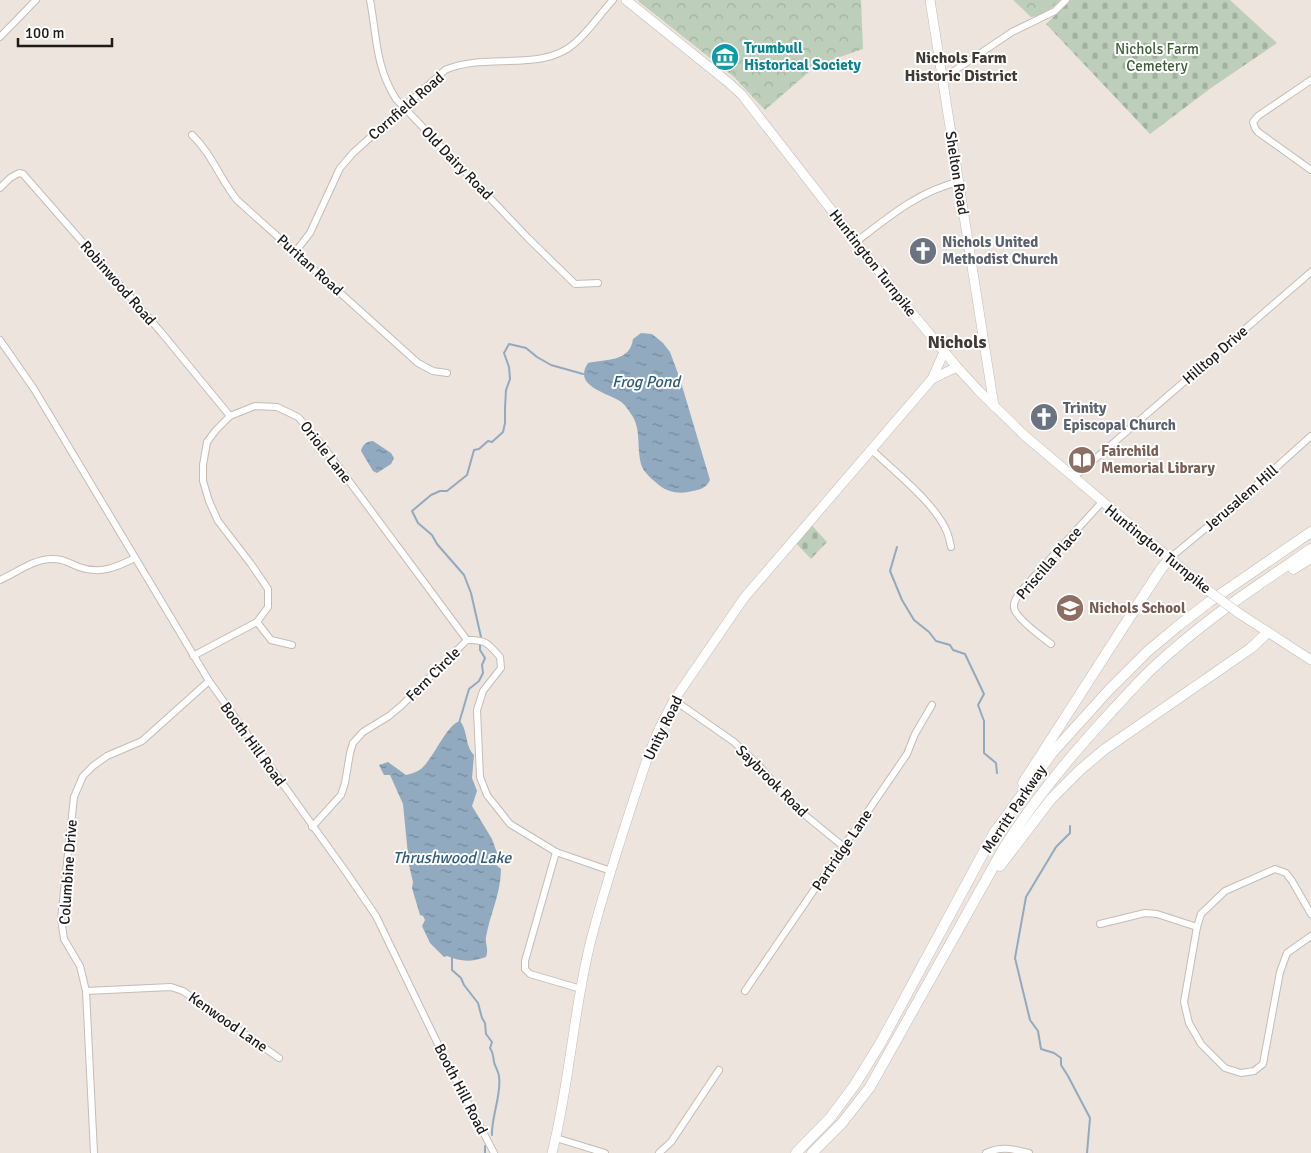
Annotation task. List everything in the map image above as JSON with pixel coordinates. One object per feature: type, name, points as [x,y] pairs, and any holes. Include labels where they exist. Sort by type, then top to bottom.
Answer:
[{"type":"highway","points":[[1278,555],[1311,527]]},
{"type":"highway","name":"Merritt Parkway","points":[[796,1153],[830,1118],[854,1086],[880,1044],[994,833],[1052,753],[1108,691],[1178,626],[1209,602],[1311,532]]},
{"type":"highway","name":"Merritt Parkway","points":[[812,1153],[842,1123],[870,1087],[1005,846],[1025,815],[1089,736],[1146,674],[1174,649],[1211,618],[1311,549]]},
{"type":"highway","points":[[994,833],[1011,801],[1140,600],[1170,558]]},
{"type":"highway","points":[[1260,584],[1285,574],[1311,558]]},
{"type":"highway","points":[[977,897],[1051,799],[1080,770],[1105,749],[1250,648],[1267,633]]},
{"type":"main road","name":"Huntington Turnpike","points":[[626,0],[742,95],[944,352],[1024,435],[1206,589],[1267,633],[1311,660]]},
{"type":"main road","name":"Shelton Road","points":[[930,0],[994,406]]},
{"type":"main road","name":"Unity Road","points":[[552,1153],[563,1106],[581,989],[591,941],[648,756],[660,727],[674,700],[744,598],[932,379],[944,352]]},
{"type":"main road","name":"Unity Road","points":[[932,379],[957,367]]},
{"type":"street","points":[[0,37],[36,0]]},
{"type":"street","name":"Old Dairy Road","points":[[370,0],[375,43],[382,74],[390,90],[403,107],[527,237],[575,284],[598,283]]},
{"type":"street","name":"Cornfield Road","points":[[296,251],[310,233],[340,168],[353,153],[446,70],[455,66],[480,62],[537,60],[556,55],[574,44],[613,0]]},
{"type":"street","points":[[942,79],[1012,32],[1055,10],[1066,0]]},
{"type":"street","points":[[1311,80],[1258,116],[1253,122],[1258,132],[1311,170]]},
{"type":"street","name":"Puritan Road","points":[[192,135],[204,147],[217,166],[226,186],[237,200],[296,251],[418,363],[433,372],[447,373]]},
{"type":"street","name":"Robinwood Road","points":[[0,188],[14,175],[23,174],[161,332],[230,416]]},
{"type":"street","points":[[856,242],[905,205],[933,190],[958,182]]},
{"type":"street","name":"Hilltop Drive","points":[[1074,477],[1311,272]]},
{"type":"street","name":"Booth Hill Road","points":[[0,340],[34,389],[209,681],[376,916],[448,1065],[494,1153]]},
{"type":"street","name":"Oriole Lane","points":[[256,622],[268,607],[268,588],[218,521],[208,501],[203,480],[203,465],[207,442],[230,416],[255,406],[277,407],[298,417],[323,446],[467,640]]},
{"type":"street","name":"Jerusalem Hill","points":[[1170,558],[1241,499],[1311,436]]},
{"type":"street","points":[[872,450],[922,497],[947,532],[951,547]]},
{"type":"street","name":"Priscilla Place","points":[[1051,644],[1015,611],[1013,606],[1015,599],[1102,502]]},
{"type":"street","points":[[0,580],[34,563],[47,559],[62,560],[95,571],[120,566],[135,558]]},
{"type":"street","points":[[194,656],[256,622],[271,640],[292,645]]},
{"type":"street","name":"Fern Circle","points":[[312,827],[341,795],[353,743],[363,732],[401,706],[467,640],[477,640],[488,643],[500,657],[501,668],[483,692],[478,710],[480,777],[487,795],[510,824],[556,852],[611,871]]},
{"type":"street","name":"Columbine Drive","points":[[94,1153],[86,991],[80,966],[64,939],[61,918],[74,797],[83,776],[93,766],[107,756],[142,741],[209,681]]},
{"type":"street","name":"Saybrook Road","points":[[674,700],[734,742],[759,766],[795,807],[844,847]]},
{"type":"street","name":"Partridge Lane","points":[[745,991],[907,754],[915,734],[932,705]]},
{"type":"street","points":[[556,852],[525,961],[525,969],[530,974],[581,989]]},
{"type":"street","points":[[1311,914],[1286,873],[1275,869],[1225,891],[1201,914],[1184,1002],[1189,1023],[1201,1044],[1225,1068],[1241,1073],[1254,1071],[1263,1064],[1280,972],[1287,953],[1311,936]]},
{"type":"street","points":[[1100,924],[1144,914],[1157,914],[1197,927]]},
{"type":"street","name":"Kenwood Lane","points":[[86,991],[170,987],[183,991],[279,1058]]},
{"type":"street","points":[[659,1153],[671,1142],[719,1070]]},
{"type":"street","points":[[556,1138],[605,1153]]},
{"type":"street","points":[[986,1153],[997,1148],[1014,1149],[1029,1153]]},
{"type":"green space","points":[[639,0],[861,0],[863,49],[817,65],[765,110],[734,77]]},
{"type":"green space","points":[[1013,0],[1060,0],[1047,11],[1031,17]]},
{"type":"green space","name":"Nichols Farm Cemetery","points":[[1071,0],[1230,0],[1277,43],[1211,88],[1150,134],[1046,24]]},
{"type":"green space","points":[[808,521],[827,542],[811,559],[792,539]]},
{"type":"water","name":"Frog Pond","points":[[641,333],[652,334],[670,352],[710,480],[701,489],[677,493],[666,490],[651,478],[643,469],[639,455],[637,427],[629,410],[620,401],[592,387],[584,377],[584,371],[588,363],[622,356],[631,346],[633,339]]},
{"type":"water","points":[[373,441],[391,453],[394,458],[391,464],[377,473],[373,471],[361,451],[365,444]]},
{"type":"water","name":"Thrushwood Lake","points":[[460,721],[463,725],[469,747],[474,755],[472,778],[477,791],[472,806],[492,839],[497,853],[495,864],[501,869],[501,878],[486,937],[486,957],[476,960],[444,957],[430,943],[422,926],[425,920],[420,915],[412,888],[413,882],[409,865],[403,804],[390,775],[384,775],[379,765],[388,762],[406,775],[418,771],[426,764],[450,729]]},
{"type":"waterway","points":[[481,637],[471,593],[464,575],[437,544],[432,535],[418,523],[412,511],[431,495],[440,491],[447,491],[467,475],[474,450],[479,449],[488,441],[492,442],[503,432],[506,390],[510,379],[509,367],[504,353],[509,344],[526,348],[551,365],[583,374]]},
{"type":"waterway","points":[[897,547],[890,571],[902,600],[914,620],[929,632],[936,641],[950,645],[953,650],[965,654],[984,694],[978,705],[984,721],[984,753],[996,763],[997,773]]},
{"type":"waterway","points":[[459,723],[469,689],[479,681],[483,673],[482,665],[485,658],[480,650],[480,644]]},
{"type":"waterway","points":[[1070,826],[1070,833],[1056,847],[1026,897],[1015,958],[1030,1020],[1038,1031],[1041,1049],[1054,1053],[1061,1058],[1061,1065],[1090,1118],[1087,1153]]},
{"type":"waterway","points":[[452,958],[452,970],[461,978],[478,1003],[485,1023],[486,1034],[492,1042],[490,1048],[493,1053],[500,1083],[492,1135]]},
{"type":"waterway","points":[[485,1146],[485,1153]]},
{"type":"place","name":"Trumbull Historical Society","points":[[725,57]]},
{"type":"place","name":"Nichols United Methodist Church","points":[[923,251]]},
{"type":"place","name":"Trinity Episcopal Church","points":[[1044,417]]},
{"type":"place","name":"Fairchild Memorial Library","points":[[1082,460]]},
{"type":"place","name":"Nichols School","points":[[1070,608]]},
{"type":"district","name":"Nichols Farm Historic District","points":[[961,66]]},
{"type":"district","name":"Nichols","points":[[957,342]]}]
